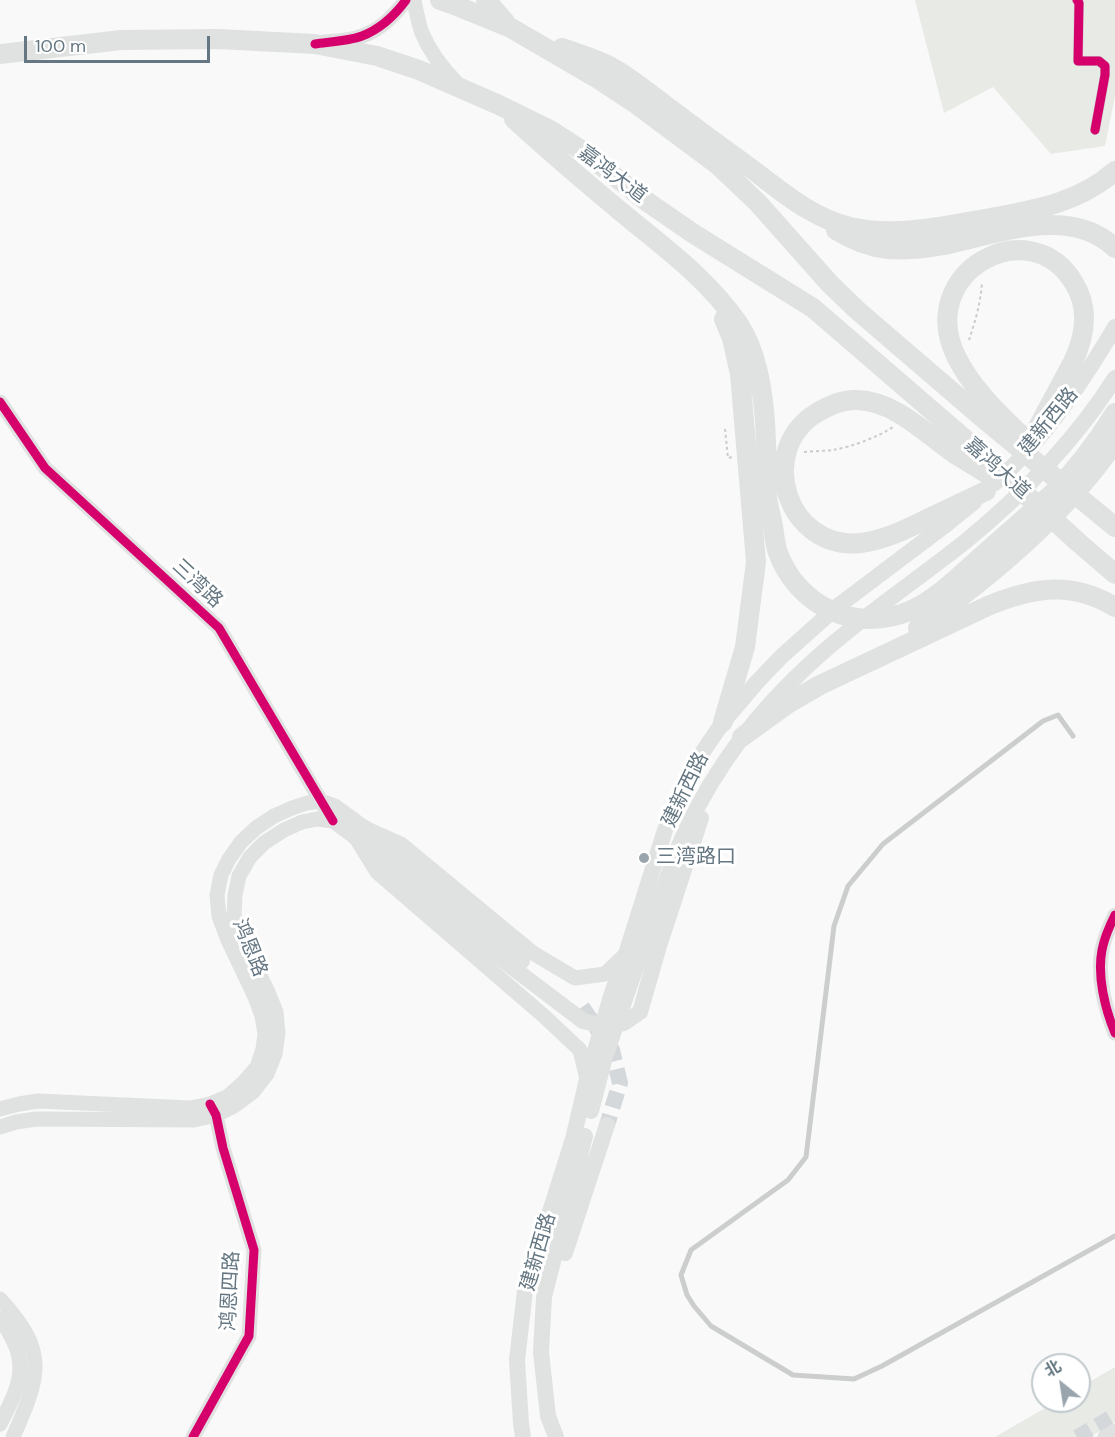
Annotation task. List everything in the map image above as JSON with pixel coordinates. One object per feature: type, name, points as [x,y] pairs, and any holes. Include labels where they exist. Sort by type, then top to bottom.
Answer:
[{"type":"highway","name":"嘉鸿大道","points":[[440,0],[511,28],[595,77],[636,104],[718,165],[758,203],[830,284],[857,310],[990,414],[1109,522]]},
{"type":"highway","points":[[486,0],[511,28],[606,64],[804,208],[847,237],[860,243],[888,249],[922,248],[1019,228],[1052,225],[1096,234],[1115,248]]},
{"type":"highway","name":"嘉鸿大道","points":[[0,54],[121,40],[218,39],[315,44],[377,57],[419,70],[499,105],[550,130],[581,150],[646,201],[694,234],[813,308],[960,447],[1033,502],[1115,574]]},
{"type":"highway","points":[[499,105],[561,162],[690,269],[713,292],[738,323],[751,347],[760,382],[766,438],[767,495],[777,549],[797,585],[822,607],[838,614],[872,620],[912,610],[928,601],[1051,494],[1091,447],[1115,413]]},
{"type":"highway","points":[[804,208],[852,228],[875,230],[940,228],[1051,206],[1088,191],[1115,171]]},
{"type":"highway","points":[[990,414],[956,356],[951,344],[947,313],[953,291],[959,281],[972,269],[998,254],[1022,250],[1034,252],[1055,262],[1071,277],[1082,299],[1084,322],[1083,334],[1073,362],[1023,455]]},
{"type":"highway","points":[[713,292],[732,338],[740,374],[756,562],[745,647],[723,722]]},
{"type":"highway","points":[[960,447],[898,412],[869,402],[842,401],[829,405],[816,413],[803,423],[793,436],[785,457],[784,479],[791,504],[806,524],[828,539],[843,543],[877,540],[897,533],[986,490]]},
{"type":"highway","points":[[742,737],[789,703],[936,617],[1037,534],[1084,485],[1115,442]]},
{"type":"highway","points":[[820,685],[1012,596],[1054,589],[1076,591],[1094,596],[1115,607]]},
{"type":"main road","points":[[315,44],[360,37],[377,28],[396,13],[406,0]]},
{"type":"main road","points":[[414,0],[421,31],[430,50],[443,69],[463,90]]},
{"type":"main road","name":"建新西路","points":[[523,1437],[517,1360],[525,1291],[573,1139],[587,1079],[611,996],[665,830],[687,781],[723,722],[782,656],[838,606],[948,523],[1023,455],[1072,396],[1115,327]]},
{"type":"main road","name":"建新西路","points":[[556,1437],[548,1416],[541,1352],[544,1297],[604,1058],[685,829],[716,775],[766,707],[840,637],[964,543],[1016,497],[1068,443],[1115,378]]},
{"type":"main road","name":"三湾路","points":[[0,402],[45,468],[219,628],[333,821]]},
{"type":"main road","points":[[321,801],[334,806],[386,862],[463,929],[583,1020],[604,1026],[624,1023],[640,1012],[716,775]]},
{"type":"main road","name":"鸿恩路","points":[[0,1127],[36,1119],[194,1120],[213,1110],[244,1082],[257,1066],[265,1034],[262,1016],[255,997],[219,916],[217,895],[221,875],[241,842],[256,828],[292,808],[321,801]]},
{"type":"main road","name":"鸿恩路","points":[[0,1109],[38,1101],[213,1110],[234,1106],[252,1092],[267,1074],[275,1054],[278,1034],[276,1012],[240,935],[234,915],[239,876],[250,857],[264,843],[284,830],[302,822],[317,819],[333,821]]},
{"type":"main road","points":[[333,821],[360,833],[401,844],[532,953],[575,978],[604,974],[626,954]]},
{"type":"main road","points":[[360,833],[424,877],[510,951],[582,1007]]},
{"type":"main road","points":[[360,833],[377,872],[580,1050],[587,1079]]},
{"type":"main road","points":[[1115,915],[1102,950],[1101,984],[1115,1033]]},
{"type":"main road","name":"鸿恩四路","points":[[193,1437],[249,1336],[254,1250],[213,1110]]},
{"type":"main road","points":[[544,1297],[567,1249],[607,1125]]},
{"type":"main road","points":[[0,1299],[27,1334],[35,1359],[33,1386],[14,1437]]},
{"type":"main road","points":[[0,1319],[11,1333],[20,1360],[13,1400],[0,1424]]},
{"type":"main road","points":[[548,1416],[550,1437]]},
{"type":"main road","points":[[1105,1437],[1115,1431]]},
{"type":"street","points":[[1077,0],[1079,3],[1078,61],[1099,61],[1105,66],[1095,130]]},
{"type":"lane","points":[[1073,736],[1058,715],[1044,721],[883,844],[848,886],[834,926],[806,1157],[788,1180],[691,1250],[681,1275],[687,1295],[711,1326],[793,1375],[854,1379],[882,1366],[1115,1236]]},
{"type":"path","points":[[725,429],[728,458]]},
{"type":"shaded area","points":[[915,0],[1115,0],[1115,96],[1105,146],[1051,154],[993,87],[944,113]]},
{"type":"shaded area","points":[[1115,1367],[1115,1422],[1090,1437],[995,1437],[1036,1413],[1091,1413],[1091,1381]]},
{"type":"tunnel","points":[[582,1007],[612,1050],[620,1083],[607,1125]]},
{"type":"tunnel","points":[[1077,1437],[1115,1415]]},
{"type":"cycle path","points":[[315,44],[351,39],[369,33],[387,21],[406,0]]},
{"type":"cycle path","points":[[1077,0],[1079,3],[1078,61],[1099,61],[1105,66],[1095,130]]},
{"type":"cycle path","points":[[0,402],[45,468],[219,628],[333,821]]},
{"type":"cycle path","points":[[1115,915],[1107,932],[1101,960],[1101,981],[1105,1003],[1115,1033]]},
{"type":"cycle path","points":[[193,1437],[249,1336],[254,1250],[223,1148],[216,1115],[210,1104]]},
{"type":"place","name":"三湾路口","points":[[644,858]]}]
